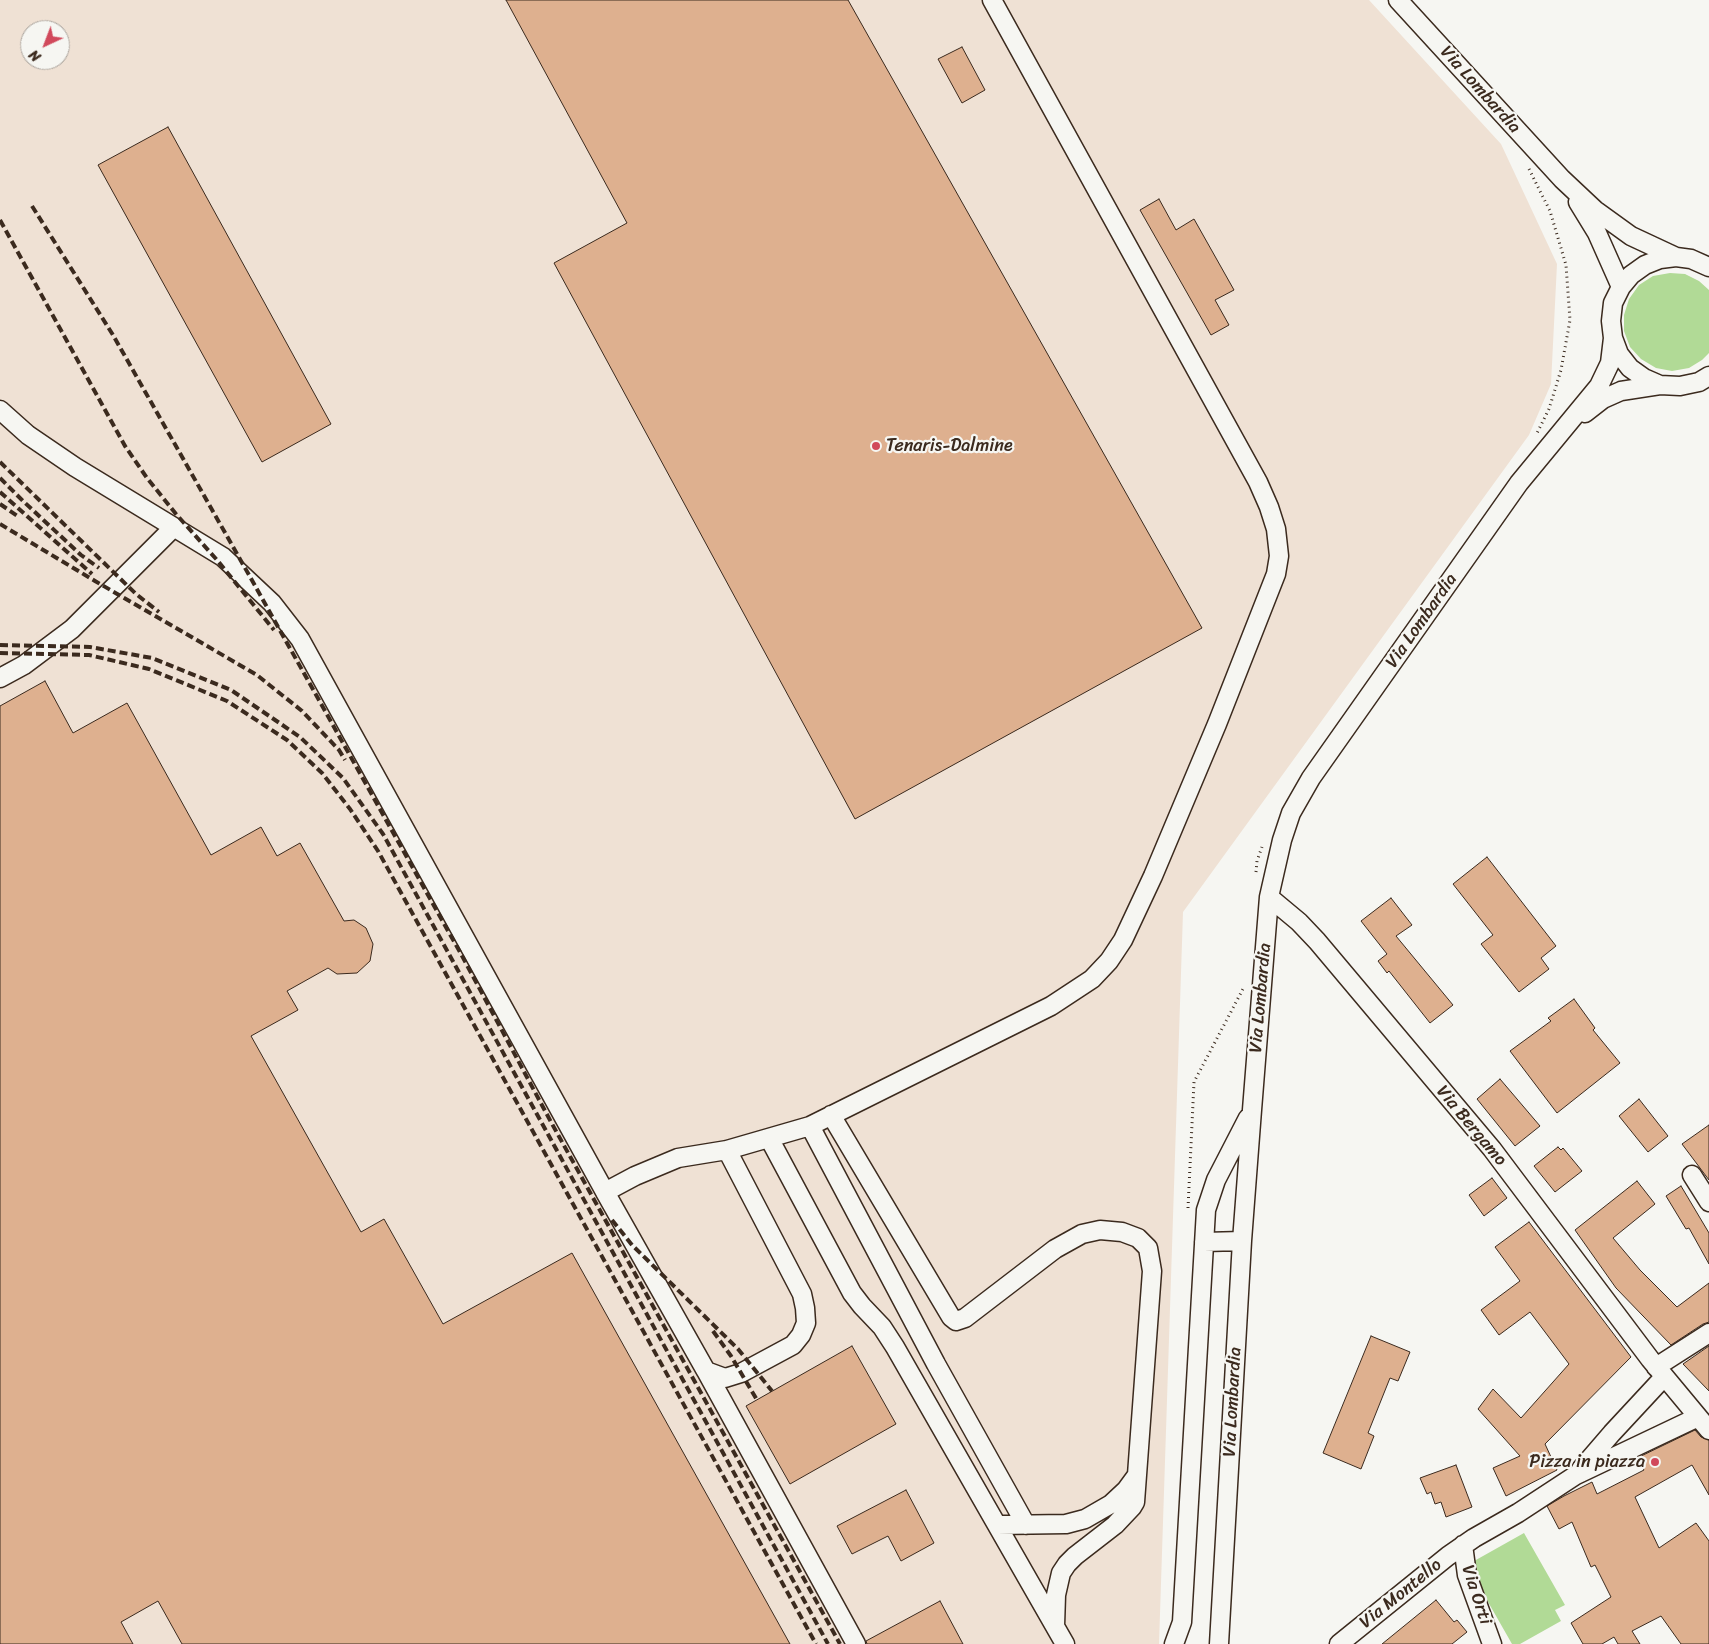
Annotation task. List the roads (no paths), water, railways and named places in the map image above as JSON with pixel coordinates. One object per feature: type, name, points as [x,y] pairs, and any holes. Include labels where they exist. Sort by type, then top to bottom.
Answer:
[{"type":"street","points":[[605,1192],[634,1176],[678,1158],[727,1150],[810,1126],[1056,1003],[1092,979],[1109,961],[1126,933],[1157,867],[1274,583],[1280,556],[1276,529],[1258,482],[992,0]]},
{"type":"street","name":"Via Lombardia","points":[[1398,0],[1562,179],[1595,210],[1618,228],[1638,240],[1676,257]]},
{"type":"street","name":"Via Lombardia","points":[[1562,179],[1591,223],[1620,287]]},
{"type":"street","name":"Via Lombardia","points":[[1219,1644],[1242,1241],[1252,1110],[1270,897],[1278,856],[1287,825],[1298,800],[1311,778],[1519,483],[1602,381],[1610,363],[1613,338],[1611,321],[1613,303],[1620,287],[1644,265],[1660,259],[1676,257],[1691,259],[1709,267]]},
{"type":"street","name":"Via Lombardia","points":[[1613,338],[1619,354],[1630,368],[1644,378],[1660,385]]},
{"type":"street","name":"Via Lombardia","points":[[1556,438],[1597,403],[1609,396],[1627,390],[1660,385],[1680,386],[1699,382],[1709,376]]},
{"type":"street","points":[[0,410],[36,440],[75,467],[223,557],[272,603],[300,639],[856,1644]]},
{"type":"street","points":[[0,678],[24,664],[72,629],[174,527]]},
{"type":"street","name":"Via Bergamo","points":[[1270,897],[1299,922],[1317,941],[1501,1160],[1660,1372],[1709,1430]]},
{"type":"street","points":[[1174,1644],[1182,1622],[1206,1210],[1212,1189],[1252,1110]]},
{"type":"street","points":[[831,1115],[953,1320],[960,1321],[965,1318],[1054,1249],[1073,1238],[1091,1232],[1115,1230],[1138,1238],[1146,1244],[1150,1253],[1152,1271],[1136,1495],[1132,1507],[1115,1525],[1075,1556],[1061,1573],[1056,1596],[1055,1626]]},
{"type":"street","points":[[810,1126],[932,1355],[1026,1525]]},
{"type":"street","points":[[769,1138],[852,1293],[891,1339],[1065,1644]]},
{"type":"street","points":[[706,1371],[725,1378],[736,1375],[793,1345],[801,1335],[806,1323],[802,1294],[727,1150]]},
{"type":"street","points":[[1692,1175],[1709,1202]]},
{"type":"street","points":[[1204,1242],[1242,1241]]},
{"type":"street","points":[[1576,1475],[1617,1428],[1660,1372],[1709,1333]]},
{"type":"street","points":[[1576,1475],[1698,1416]]},
{"type":"street","points":[[1617,1428],[1632,1448]]},
{"type":"street","points":[[997,1525],[1066,1524],[1095,1515],[1118,1499],[1137,1475]]},
{"type":"street","name":"Via Montello","points":[[1339,1644],[1464,1545],[1576,1475]]},
{"type":"street","name":"Via Orti","points":[[1464,1545],[1467,1574],[1492,1644]]},
{"type":"railway","points":[[32,206],[113,335],[249,575],[461,954],[551,1122],[840,1644]]},
{"type":"railway","points":[[0,220],[125,446],[147,478],[176,514],[217,560],[274,630]]},
{"type":"railway","points":[[0,462],[136,594],[159,612]]},
{"type":"railway","points":[[0,478],[81,555],[99,568]]},
{"type":"railway","points":[[0,492],[92,574]]},
{"type":"railway","points":[[0,504],[19,517]]},
{"type":"railway","points":[[0,524],[257,675],[302,711],[339,750],[345,760]]},
{"type":"railway","points":[[0,645],[90,647],[152,658],[231,690],[300,737],[343,778],[383,834],[828,1644]]},
{"type":"railway","points":[[0,653],[89,655],[149,669],[227,701],[287,740],[322,773],[350,809],[378,851],[816,1644]]},
{"type":"railway","points":[[612,1220],[632,1245],[738,1349],[772,1391]]},
{"type":"railway","points":[[713,1331],[731,1356],[757,1400]]},
{"type":"place","name":"Tenaris-Dalmine","points":[[876,446]]},
{"type":"place","name":"Pizza in piazza","points":[[1655,1462]]}]
